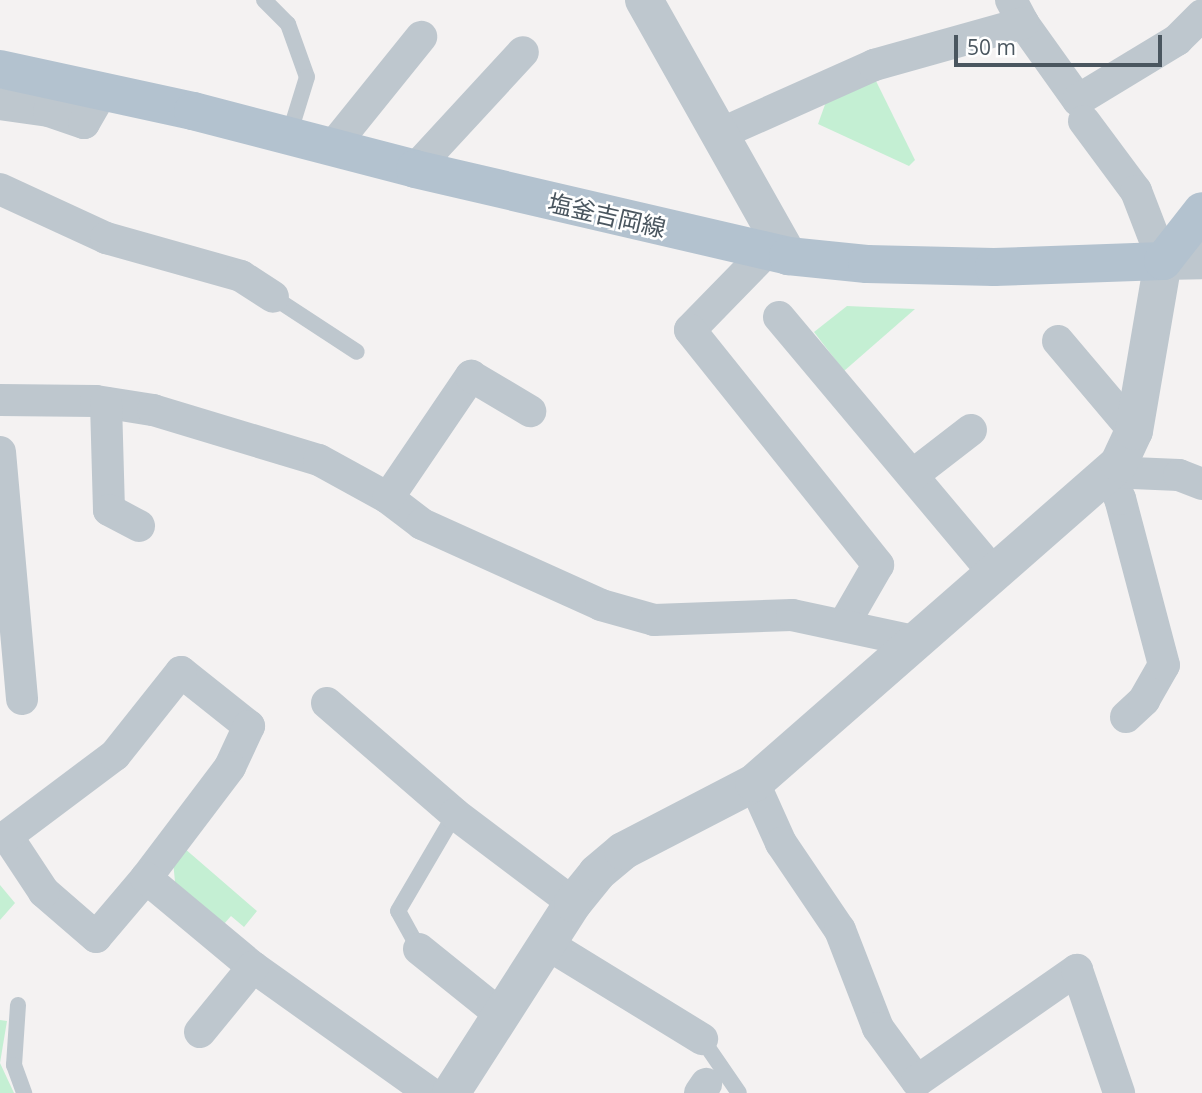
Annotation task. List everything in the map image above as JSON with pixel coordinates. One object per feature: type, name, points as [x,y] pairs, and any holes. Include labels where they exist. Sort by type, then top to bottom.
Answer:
[{"type":"main road","name":"塩釜吉岡線","points":[[0,69],[103,90],[334,145],[415,169],[778,254],[867,264],[994,267],[1163,261]]},
{"type":"main road","points":[[1163,261],[1202,211]]},
{"type":"street","points":[[644,0],[722,133],[778,254],[690,330],[878,565],[844,624]]},
{"type":"street","points":[[722,133],[874,65],[1017,12],[1078,100],[1177,40],[1202,15]]},
{"type":"street","points":[[334,145],[421,37]]},
{"type":"street","points":[[415,169],[523,52]]},
{"type":"street","points":[[0,104],[49,111],[84,123],[103,90]]},
{"type":"street","points":[[451,1093],[573,903],[623,851],[754,783],[1109,472],[1134,430],[1163,261],[1136,191],[1084,121]]},
{"type":"street","points":[[0,189],[106,238],[241,276],[273,297]]},
{"type":"street","points":[[1163,261],[1202,260]]},
{"type":"street","points":[[779,317],[914,474],[993,572]]},
{"type":"street","points":[[1058,341],[1134,430]]},
{"type":"street","points":[[388,498],[471,376],[530,411]]},
{"type":"street","points":[[0,400],[106,403],[153,410],[318,460],[388,498],[422,524],[601,605],[654,620],[770,614],[844,624],[913,641]]},
{"type":"street","points":[[106,403],[109,510],[139,526]]},
{"type":"street","points":[[914,474],[971,430]]},
{"type":"street","points":[[0,452],[22,699]]},
{"type":"street","points":[[1109,472],[1179,475],[1202,484]]},
{"type":"street","points":[[1109,472],[1164,665],[1144,700],[1126,717]]},
{"type":"street","points":[[181,672],[250,726],[230,766],[146,878],[96,937],[44,892],[7,836],[114,755],[181,672]]},
{"type":"street","points":[[327,703],[455,814],[573,903]]},
{"type":"street","points":[[754,783],[781,843],[840,930],[878,1028],[917,1082],[1077,970],[1119,1093]]},
{"type":"street","points":[[146,878],[253,967],[430,1093]]},
{"type":"street","points":[[547,944],[702,1039]]},
{"type":"street","points":[[419,949],[501,1015]]},
{"type":"street","points":[[200,1032],[253,967]]},
{"type":"lane","points":[[264,0],[288,24],[307,77],[289,135]]},
{"type":"lane","points":[[273,297],[357,352]]},
{"type":"lane","points":[[419,949],[398,911],[455,814]]},
{"type":"lane","points":[[18,1006],[14,1065],[24,1093]]},
{"type":"lane","points":[[702,1039],[739,1093]]},
{"type":"green space","points":[[875,79],[915,160],[909,166],[818,124],[827,99]]},
{"type":"green space","points":[[847,306],[915,309],[844,371],[814,332]]},
{"type":"green space","points":[[184,848],[257,911],[244,927],[231,916],[224,924],[175,882],[173,861]]},
{"type":"green space","points":[[0,885],[15,903],[0,920]]},
{"type":"green space","points":[[0,1020],[7,1021],[0,1063]]},
{"type":"green space","points":[[0,1063],[14,1093],[0,1093]]}]
